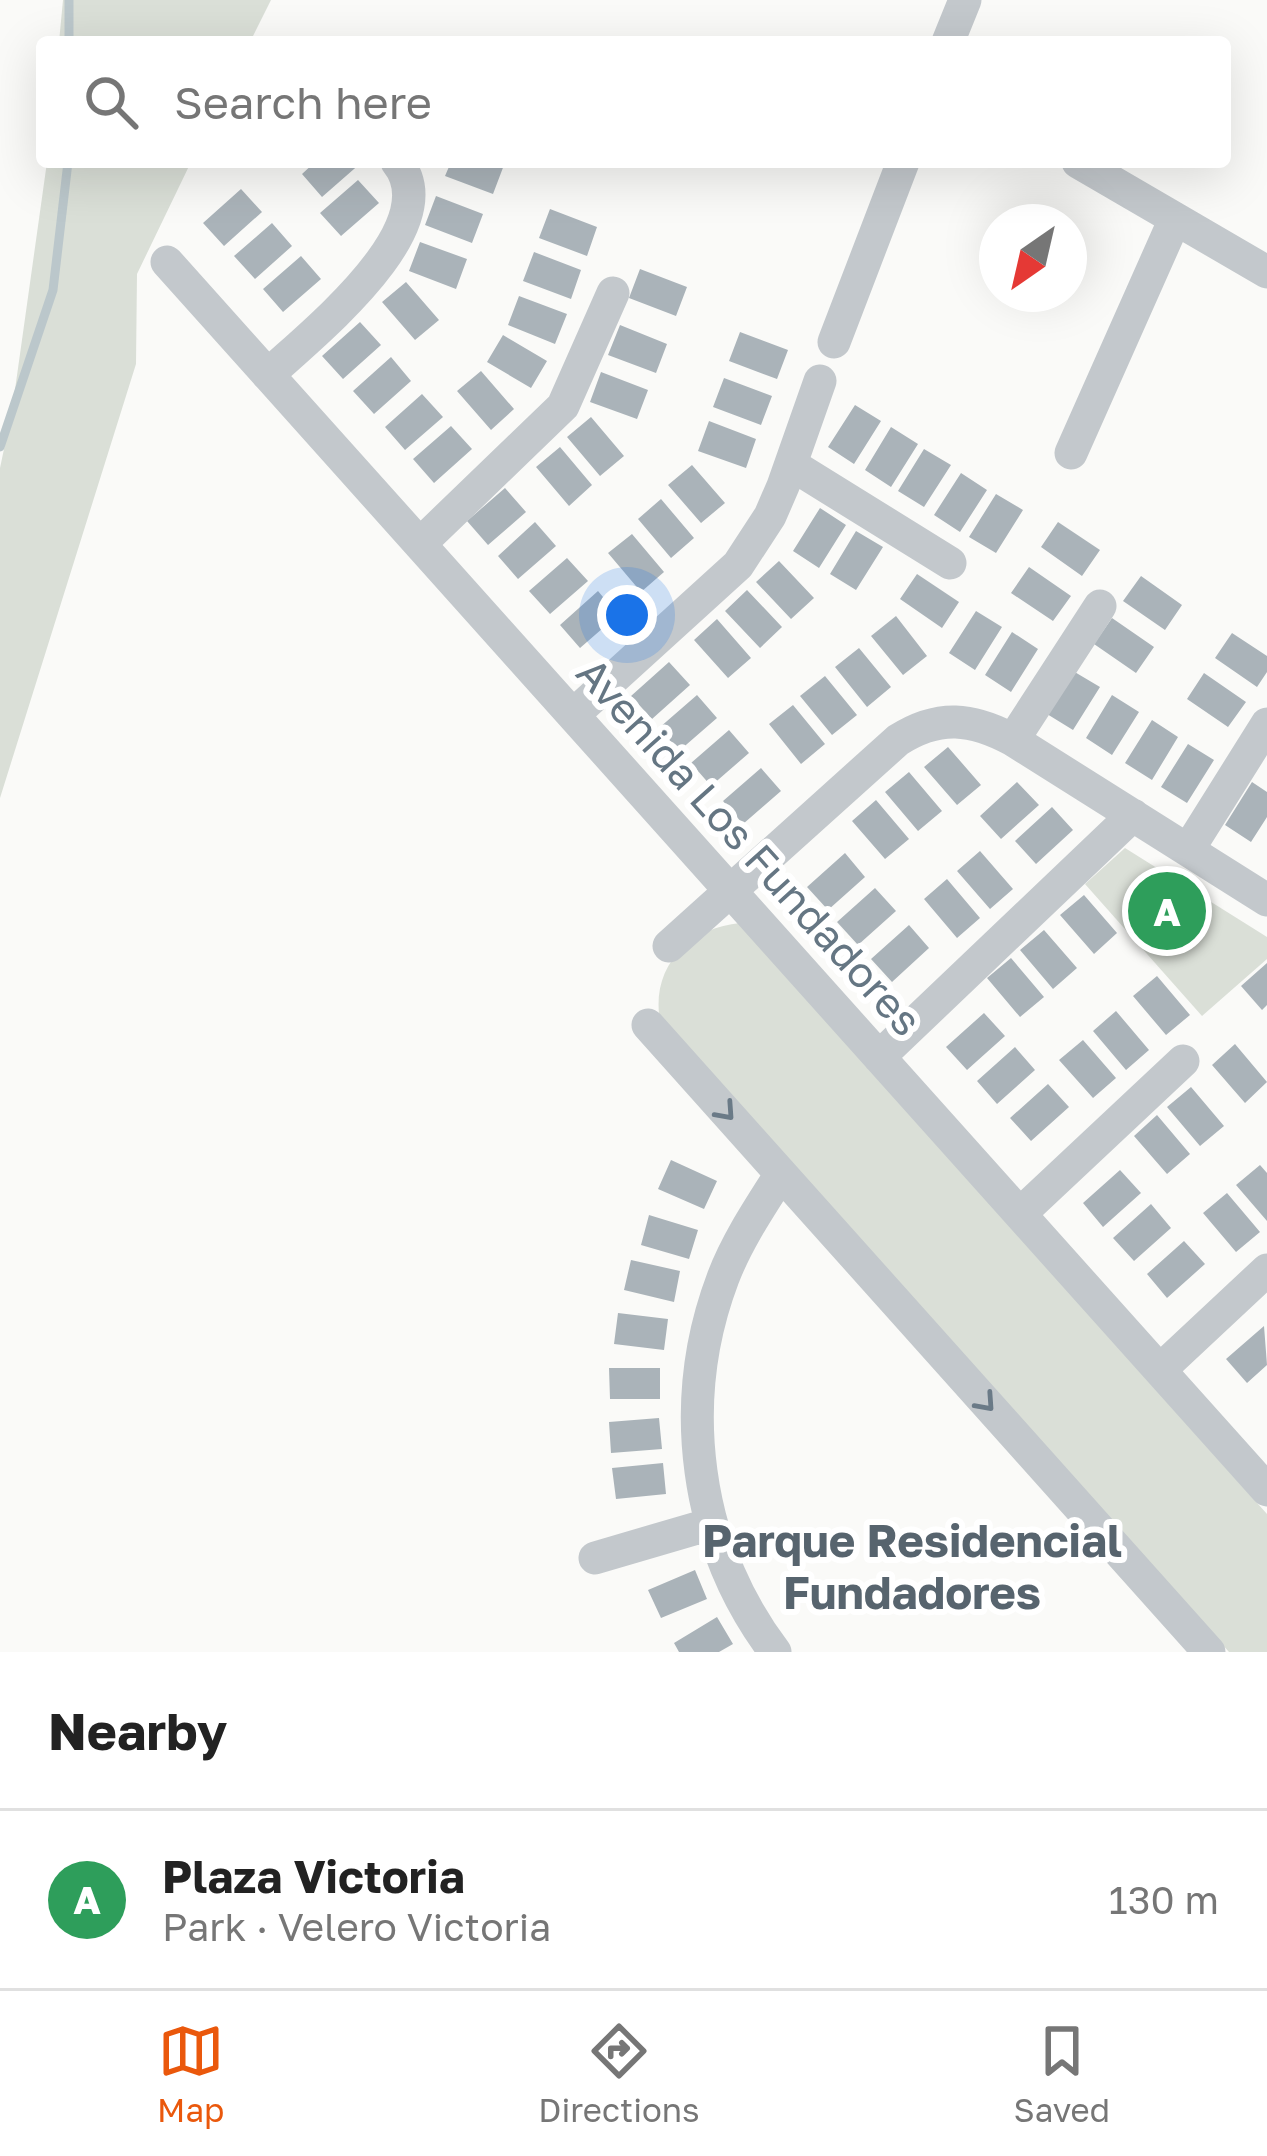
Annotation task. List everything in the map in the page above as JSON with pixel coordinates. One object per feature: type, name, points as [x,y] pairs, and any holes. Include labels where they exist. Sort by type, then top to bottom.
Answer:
[{"type":"street","points":[[951,36],[964,0]]},
{"type":"street","points":[[268,375],[376,272],[390,250],[408,194],[402,168]]},
{"type":"street","points":[[834,342],[901,168]]},
{"type":"street","points":[[1088,168],[1267,272]]},
{"type":"street","points":[[1071,453],[1175,219]]},
{"type":"street","name":"Avenida Los Fundadores","points":[[166,262],[1267,1490]]},
{"type":"street","points":[[420,544],[562,406],[613,293]]},
{"type":"street","points":[[573,715],[738,565],[770,516],[820,381]]},
{"type":"street","points":[[792,465],[950,562]]},
{"type":"street","points":[[1013,740],[1100,606]]},
{"type":"street","points":[[669,946],[911,732],[963,720],[1013,740],[1267,900]]},
{"type":"street","points":[[1188,850],[1267,724]]},
{"type":"street","points":[[879,1057],[1133,815]]},
{"type":"street","points":[[648,1025],[1209,1652]]},
{"type":"street","points":[[1020,1214],[1183,1061]]},
{"type":"street","points":[[775,1652],[731,1576],[711,1524],[697,1441],[696,1401],[704,1343],[736,1248],[781,1174]]},
{"type":"street","points":[[1160,1370],[1267,1270]]},
{"type":"street","points":[[595,1558],[711,1524]]},
{"type":"shaded area","points":[[63,0],[271,0],[253,36],[60,36]]},
{"type":"shaded area","points":[[46,168],[188,168],[137,274],[136,364],[0,798],[0,468]]},
{"type":"shaded area","points":[[1125,848],[1267,937],[1267,959],[1202,1016],[1085,884]]},
{"type":"shaded area","points":[[740,923],[1267,1514],[1267,1652],[1229,1652],[659,1014],[663,979],[679,951],[706,932]]},
{"type":"building","points":[[308,168],[355,168],[322,197],[302,174]]},
{"type":"building","points":[[448,168],[503,168],[493,194],[445,176]]},
{"type":"building","points":[[358,180],[379,203],[341,236],[320,213]]},
{"type":"building","points":[[241,189],[262,212],[224,246],[203,223]]},
{"type":"building","points":[[436,196],[483,214],[472,243],[425,225]]},
{"type":"building","points":[[550,209],[597,227],[587,256],[539,238]]},
{"type":"building","points":[[272,223],[292,246],[255,279],[234,256]]},
{"type":"building","points":[[420,242],[467,259],[456,289],[409,271]]},
{"type":"building","points":[[534,252],[581,270],[571,299],[523,281]]},
{"type":"building","points":[[301,256],[321,279],[283,312],[263,289]]},
{"type":"building","points":[[640,269],[687,287],[676,316],[629,298]]},
{"type":"building","points":[[406,282],[439,320],[415,340],[382,302]]},
{"type":"building","points":[[519,296],[567,314],[555,344],[508,325]]},
{"type":"building","points":[[360,322],[381,345],[343,379],[322,356]]},
{"type":"building","points":[[620,325],[667,344],[656,373],[608,355]]},
{"type":"building","points":[[740,332],[788,350],[777,379],[729,361]]},
{"type":"building","points":[[503,335],[547,361],[531,388],[487,362]]},
{"type":"building","points":[[391,357],[411,381],[374,414],[353,391]]},
{"type":"building","points":[[481,371],[514,409],[491,430],[457,391]]},
{"type":"building","points":[[601,372],[648,390],[637,419],[590,402]]},
{"type":"building","points":[[724,378],[772,396],[761,425],[713,407]]},
{"type":"building","points":[[422,394],[443,417],[405,450],[385,427]]},
{"type":"building","points":[[855,405],[881,421],[854,464],[828,447]]},
{"type":"building","points":[[591,417],[624,456],[600,476],[567,437]]},
{"type":"building","points":[[709,421],[756,439],[746,468],[698,451]]},
{"type":"building","points":[[451,426],[472,449],[434,483],[413,459]]},
{"type":"building","points":[[891,427],[918,444],[891,487],[865,470]]},
{"type":"building","points":[[560,447],[592,485],[569,506],[536,467]]},
{"type":"building","points":[[924,449],[951,465],[924,507],[898,491]]},
{"type":"building","points":[[692,465],[725,503],[701,523],[668,485]]},
{"type":"building","points":[[961,473],[987,490],[960,532],[934,515]]},
{"type":"building","points":[[505,488],[526,512],[488,545],[467,521]]},
{"type":"building","points":[[996,494],[1023,510],[996,553],[969,537]]},
{"type":"building","points":[[661,499],[694,538],[671,558],[638,519]]},
{"type":"building","points":[[820,508],[846,525],[819,568],[793,551]]},
{"type":"building","points":[[535,522],[556,546],[518,579],[498,556]]},
{"type":"building","points":[[1058,522],[1100,550],[1082,576],[1041,547]]},
{"type":"building","points":[[856,531],[883,547],[856,590],[830,574]]},
{"type":"building","points":[[632,534],[664,572],[641,592],[608,553]]},
{"type":"building","points":[[567,558],[588,581],[550,614],[529,591]]},
{"type":"building","points":[[779,561],[814,598],[791,619],[756,582]]},
{"type":"building","points":[[1029,567],[1071,596],[1053,621],[1011,593]]},
{"type":"building","points":[[917,574],[959,602],[942,628],[900,599]]},
{"type":"building","points":[[1141,576],[1182,605],[1165,630],[1123,601]]},
{"type":"building","points":[[747,590],[782,627],[760,648],[725,611]]},
{"type":"building","points":[[598,591],[618,615],[580,648],[560,625]]},
{"type":"building","points":[[976,611],[1002,627],[975,670],[949,653]]},
{"type":"building","points":[[896,616],[927,656],[903,675],[871,636]]},
{"type":"building","points":[[1112,618],[1154,647],[1136,673],[1094,644]]},
{"type":"building","points":[[717,619],[751,658],[728,678],[694,640]]},
{"type":"building","points":[[1012,632],[1038,649],[1011,692],[985,675]]},
{"type":"building","points":[[1232,633],[1267,656],[1267,672],[1257,687],[1215,658]]},
{"type":"building","points":[[859,648],[891,687],[867,707],[835,667]]},
{"type":"building","points":[[669,662],[690,685],[652,719],[631,696]]},
{"type":"building","points":[[1073,671],[1100,687],[1073,730],[1047,714]]},
{"type":"building","points":[[1204,673],[1246,702],[1228,727],[1187,699]]},
{"type":"building","points":[[825,676],[857,715],[832,735],[800,696]]},
{"type":"building","points":[[697,695],[717,718],[679,751],[659,728]]},
{"type":"building","points":[[1112,695],[1139,712],[1112,755],[1086,738]]},
{"type":"building","points":[[793,705],[825,744],[801,764],[769,724]]},
{"type":"building","points":[[1152,720],[1178,737],[1152,780],[1125,763]]},
{"type":"building","points":[[729,730],[749,753],[711,786],[691,763]]},
{"type":"building","points":[[1188,744],[1214,760],[1187,803],[1161,787]]},
{"type":"building","points":[[948,747],[981,785],[957,805],[924,767]]},
{"type":"building","points":[[761,768],[781,791],[743,824],[723,801]]},
{"type":"building","points":[[909,772],[942,811],[918,831],[885,792]]},
{"type":"building","points":[[1017,782],[1039,805],[1001,839],[980,816]]},
{"type":"building","points":[[1252,782],[1267,792],[1267,817],[1251,842],[1225,825]]},
{"type":"building","points":[[876,800],[909,839],[885,859],[852,821]]},
{"type":"building","points":[[1052,807],[1073,830],[1036,864],[1015,841]]},
{"type":"building","points":[[980,851],[1013,889],[990,909],[957,871]]},
{"type":"building","points":[[845,853],[865,877],[828,910],[807,887]]},
{"type":"building","points":[[947,879],[980,918],[957,938],[924,899]]},
{"type":"building","points":[[875,888],[896,911],[858,945],[837,922]]},
{"type":"building","points":[[1084,895],[1117,933],[1094,954],[1060,915]]},
{"type":"building","points":[[909,925],[929,948],[892,982],[871,959]]},
{"type":"building","points":[[1044,930],[1077,968],[1053,989],[1020,950]]},
{"type":"building","points":[[1011,958],[1044,997],[1020,1017],[987,978]]},
{"type":"building","points":[[1267,963],[1267,1005],[1262,1010],[1241,986]]},
{"type":"building","points":[[1157,976],[1190,1015],[1166,1035],[1133,996]]},
{"type":"building","points":[[1116,1011],[1149,1050],[1126,1070],[1093,1031]]},
{"type":"building","points":[[984,1013],[1005,1036],[967,1070],[946,1047]]},
{"type":"building","points":[[1083,1040],[1116,1078],[1093,1098],[1059,1060]]},
{"type":"building","points":[[1235,1044],[1267,1082],[1245,1103],[1212,1065]]},
{"type":"building","points":[[1015,1047],[1035,1070],[997,1104],[977,1081]]},
{"type":"building","points":[[1048,1084],[1069,1107],[1031,1141],[1010,1118]]},
{"type":"building","points":[[1191,1087],[1224,1126],[1200,1146],[1167,1107]]},
{"type":"building","points":[[1157,1115],[1190,1154],[1167,1174],[1134,1136]]},
{"type":"building","points":[[671,1160],[717,1181],[704,1209],[658,1189]]},
{"type":"building","points":[[1260,1165],[1267,1173],[1267,1221],[1236,1185]]},
{"type":"building","points":[[1120,1170],[1141,1193],[1103,1227],[1083,1203]]},
{"type":"building","points":[[1227,1193],[1260,1232],[1236,1252],[1203,1213]]},
{"type":"building","points":[[1151,1204],[1171,1228],[1134,1261],[1113,1238]]},
{"type":"building","points":[[649,1215],[698,1230],[689,1259],[641,1245]]},
{"type":"building","points":[[1184,1241],[1205,1264],[1167,1298],[1147,1274]]},
{"type":"building","points":[[631,1260],[680,1271],[674,1302],[624,1290]]},
{"type":"building","points":[[618,1313],[668,1319],[664,1350],[614,1344]]},
{"type":"building","points":[[1264,1326],[1267,1365],[1247,1383],[1226,1359]]},
{"type":"building","points":[[609,1368],[660,1368],[660,1399],[610,1399]]},
{"type":"building","points":[[659,1418],[662,1449],[611,1453],[609,1422]]},
{"type":"building","points":[[663,1463],[666,1494],[616,1499],[612,1468]]},
{"type":"building","points":[[695,1570],[707,1599],[661,1618],[648,1590]]},
{"type":"building","points":[[717,1617],[733,1644],[719,1652],[679,1652],[674,1643]]},
{"type":"waterway","points":[[69,0],[69,36]]},
{"type":"waterway","points":[[0,447],[53,290],[67,168]]},
{"type":"place","name":"Plaza Victoria","points":[[1167,911]]},
{"type":"district","name":"Parque Residencial Fundadores","points":[[912,1566]]}]
